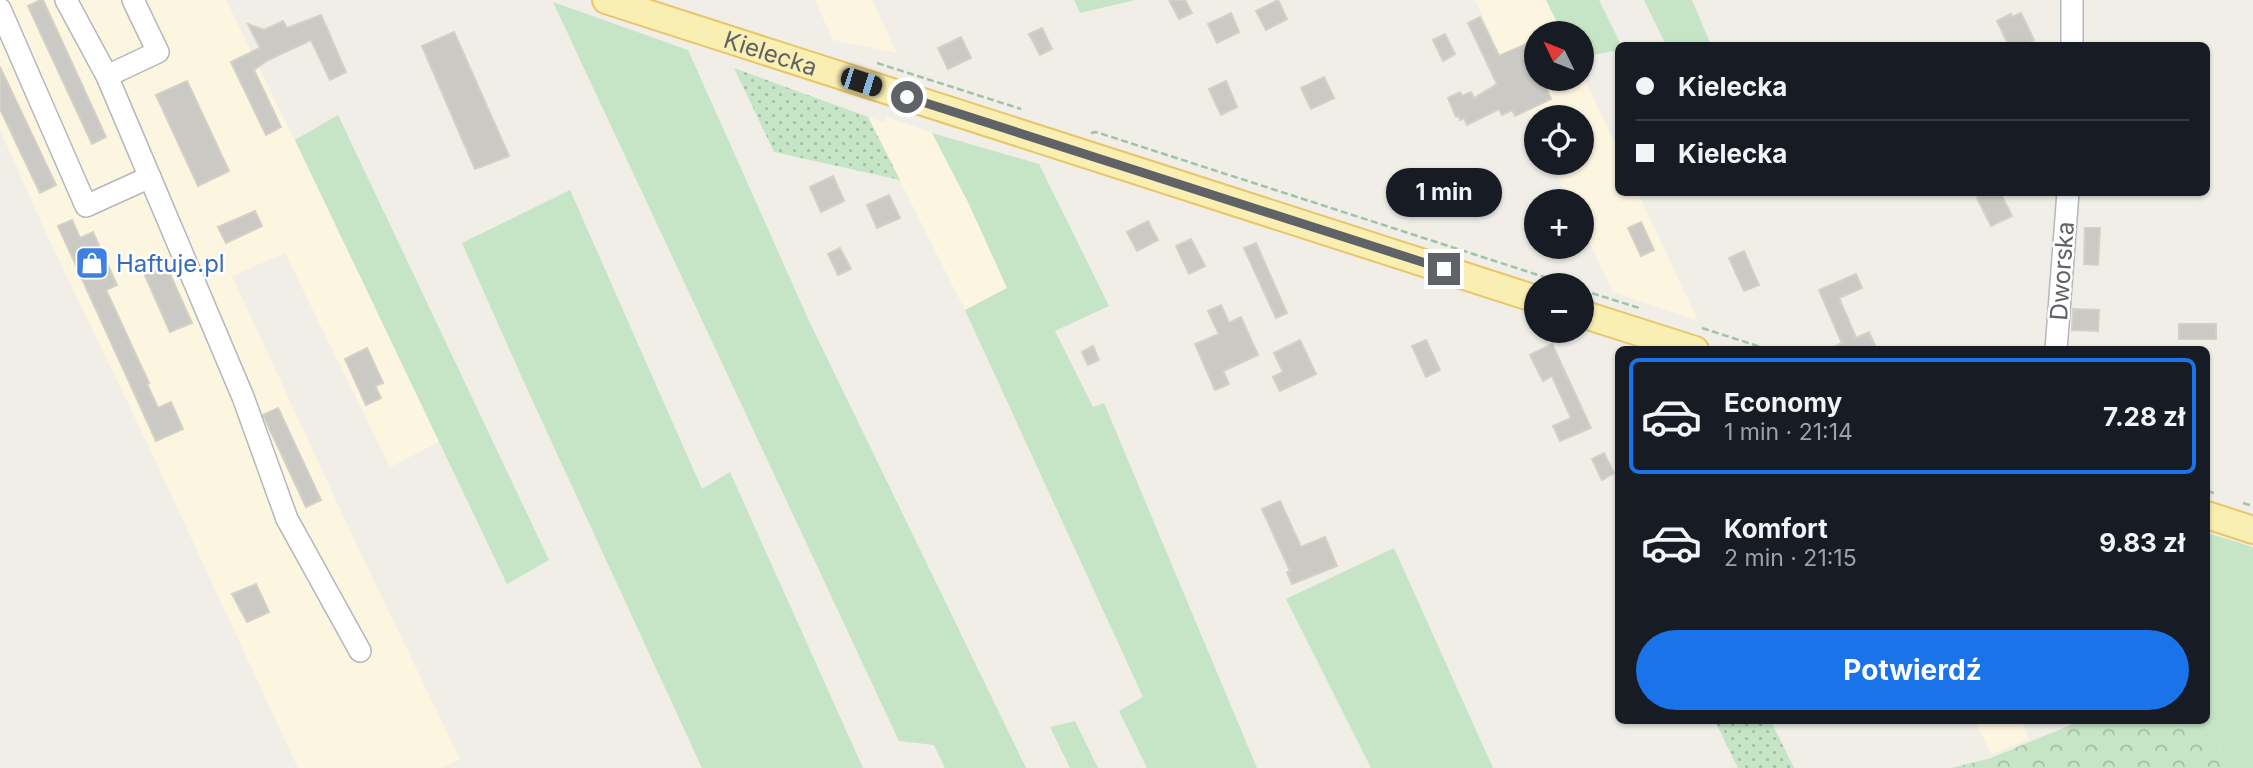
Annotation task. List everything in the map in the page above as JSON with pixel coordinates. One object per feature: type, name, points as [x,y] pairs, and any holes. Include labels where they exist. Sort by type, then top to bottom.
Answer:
[{"type":"main road","name":"Kielecka","points":[[606,0],[1524,295]]},
{"type":"main road","points":[[1594,318],[1682,346]]},
{"type":"main road","points":[[2210,516],[2253,530]]},
{"type":"street","points":[[66,0],[107,76],[150,177],[243,397],[286,519],[360,651]]},
{"type":"street","points":[[107,76],[158,52],[133,0]]},
{"type":"street","points":[[2072,0],[2072,42]]},
{"type":"street","points":[[0,9],[86,206],[150,177]]},
{"type":"street","name":"Dworska","points":[[2056,346],[2068,196]]},
{"type":"shaded area","points":[[0,0],[226,0],[441,441],[390,467],[285,253],[232,276],[359,550],[460,759],[441,768],[298,768],[0,130]]},
{"type":"shaded area","points":[[815,0],[872,0],[897,53],[833,40]]},
{"type":"shaded area","points":[[1475,0],[1546,0],[1556,21],[1524,21],[1524,91],[1590,91],[1615,144],[1615,196],[1639,196],[1698,321],[1613,292],[1594,252],[1594,189],[1564,189],[1557,175],[1594,175],[1594,105],[1524,105]]},
{"type":"shaded area","points":[[868,117],[884,122],[887,117],[932,133],[968,202],[1007,288],[965,310]]},
{"type":"shaded area","points":[[1976,724],[2022,724],[2029,739],[1991,754]]},
{"type":"green space","points":[[1074,0],[1135,0],[1080,13]]},
{"type":"green space","points":[[1546,0],[1599,0],[1620,42],[1615,42],[1615,51],[1594,55],[1594,21],[1556,21]]},
{"type":"green space","points":[[1644,0],[1692,0],[1710,42],[1665,42]]},
{"type":"green space","points":[[553,2],[688,50],[810,323],[1026,768],[945,768],[934,745],[899,741]]},
{"type":"green space","points":[[734,68],[868,117],[900,180],[774,152]]},
{"type":"green space","points":[[338,115],[549,560],[507,584],[295,140]]},
{"type":"green space","points":[[932,133],[1039,164],[1109,306],[1055,331],[1093,407],[1104,403],[1257,768],[1147,768],[1119,711],[1143,697],[965,310],[1007,288],[968,202]]},
{"type":"green space","points":[[570,190],[702,489],[730,472],[863,768],[702,768],[462,243]]},
{"type":"green space","points":[[2210,534],[2253,547],[2253,768],[2226,768],[2216,737],[2169,724],[2210,724]]},
{"type":"green space","points":[[1394,548],[1493,768],[1371,768],[1286,599]]},
{"type":"green space","points":[[1075,721],[1098,768],[1070,768],[1050,727]]},
{"type":"green space","points":[[1716,724],[1772,724],[1794,768],[1738,768]]},
{"type":"green space","points":[[2073,724],[2170,724],[2216,737],[2226,768],[1951,768],[1991,758]]},
{"type":"building","points":[[43,0],[106,137],[92,144],[28,6]]},
{"type":"building","points":[[1169,0],[1185,0],[1192,13],[1179,19]]},
{"type":"building","points":[[1278,0],[1287,19],[1266,30],[1256,11]]},
{"type":"building","points":[[1231,13],[1239,32],[1217,43],[1208,24]]},
{"type":"building","points":[[2021,13],[2034,40],[2007,42],[1997,21],[2011,14],[2012,17]]},
{"type":"building","points":[[321,15],[346,72],[330,80],[311,40],[268,60],[254,70],[281,127],[266,135],[231,62],[260,48],[248,24],[264,30],[283,21],[287,28]]},
{"type":"building","points":[[1480,17],[1499,56],[1524,45],[1524,91],[1547,91],[1551,99],[1538,105],[1524,105],[1524,112],[1515,116],[1512,110],[1502,115],[1499,109],[1467,125],[1464,118],[1460,120],[1459,116],[1456,117],[1448,98],[1460,92],[1462,96],[1471,92],[1474,98],[1497,84],[1468,23]]},
{"type":"building","points":[[1042,28],[1052,49],[1040,55],[1029,34]]},
{"type":"building","points":[[454,32],[509,156],[475,169],[422,46]]},
{"type":"building","points":[[1445,34],[1455,54],[1443,61],[1433,40]]},
{"type":"building","points":[[961,37],[971,58],[948,69],[938,48]]},
{"type":"building","points":[[0,67],[56,185],[40,193],[0,109]]},
{"type":"building","points":[[1324,77],[1334,98],[1311,109],[1301,88]]},
{"type":"building","points":[[187,81],[229,171],[198,186],[156,95]]},
{"type":"building","points":[[1226,81],[1237,107],[1221,115],[1209,89]]},
{"type":"building","points":[[833,176],[844,201],[821,212],[810,187]]},
{"type":"building","points":[[889,195],[900,218],[877,228],[867,205]]},
{"type":"building","points":[[2002,196],[2012,216],[1991,226],[1977,198]]},
{"type":"building","points":[[255,211],[262,226],[226,243],[218,227]]},
{"type":"building","points":[[72,220],[80,238],[93,232],[117,285],[106,290],[149,383],[147,384],[158,408],[171,402],[183,429],[156,441],[58,226]]},
{"type":"building","points":[[1148,221],[1158,240],[1137,251],[1127,232]]},
{"type":"building","points":[[1641,222],[1654,250],[1641,256],[1628,228]]},
{"type":"building","points":[[2085,228],[2100,228],[2098,265],[2084,264]]},
{"type":"building","points":[[1191,239],[1205,266],[1189,274],[1176,246]]},
{"type":"building","points":[[1256,243],[1287,313],[1276,318],[1244,248]]},
{"type":"building","points":[[840,248],[851,269],[838,275],[828,254]]},
{"type":"building","points":[[1744,251],[1759,285],[1744,291],[1729,258]]},
{"type":"building","points":[[164,261],[192,323],[170,332],[143,271]]},
{"type":"building","points":[[1856,274],[1862,288],[1839,298],[1856,338],[1869,332],[1875,346],[1836,346],[1842,343],[1819,290]]},
{"type":"building","points":[[1221,305],[1229,323],[1241,317],[1258,355],[1223,371],[1229,384],[1215,390],[1195,344],[1219,334],[1208,311]]},
{"type":"building","points":[[2073,309],[2099,310],[2098,331],[2072,330]]},
{"type":"building","points":[[2179,324],[2216,324],[2216,339],[2179,339]]},
{"type":"building","points":[[1300,340],[1316,374],[1280,391],[1273,377],[1283,372],[1274,353]]},
{"type":"building","points":[[1426,340],[1440,370],[1426,377],[1412,346]]},
{"type":"building","points":[[1552,344],[1591,428],[1560,441],[1553,426],[1571,418],[1552,376],[1543,381],[1530,355]]},
{"type":"building","points":[[1093,346],[1099,360],[1088,365],[1082,352]]},
{"type":"building","points":[[367,348],[383,383],[375,386],[381,398],[366,405],[345,359]]},
{"type":"building","points":[[278,408],[321,500],[306,507],[263,415]]},
{"type":"building","points":[[1604,453],[1614,473],[1602,480],[1592,459]]},
{"type":"building","points":[[1280,501],[1301,547],[1325,537],[1337,566],[1292,584],[1287,572],[1290,571],[1262,509]]},
{"type":"building","points":[[256,584],[269,612],[247,622],[232,594]]},
{"type":"place","name":"Haftuje.pl","points":[[92,263]]},
{"type":"route","points":[[907,97],[1444,269]]}]
